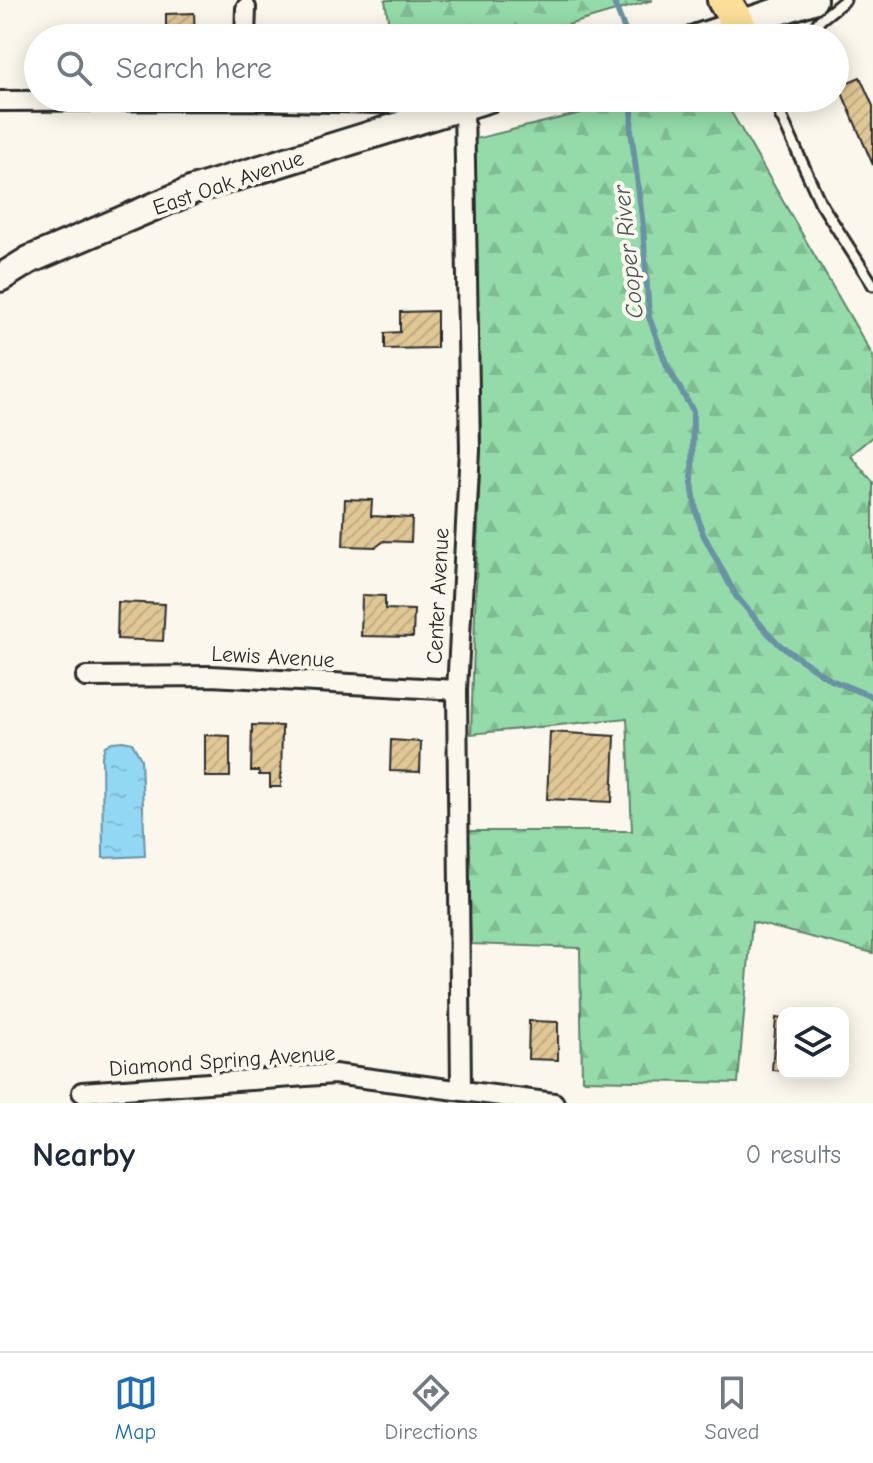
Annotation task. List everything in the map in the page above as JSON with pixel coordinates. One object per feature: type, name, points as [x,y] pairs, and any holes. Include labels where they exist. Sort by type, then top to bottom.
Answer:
[{"type":"street","points":[[736,21],[813,0]]},
{"type":"street","points":[[245,24],[246,8]]},
{"type":"street","points":[[0,101],[24,101]]},
{"type":"street","name":"East Oak Avenue","points":[[0,278],[29,260],[193,190],[442,112]]},
{"type":"street","name":"Center Avenue","points":[[461,1089],[457,690],[470,450],[464,112]]},
{"type":"street","name":"Lewis Avenue","points":[[86,677],[211,676],[457,690]]},
{"type":"street","name":"Diamond Spring Avenue","points":[[82,1092],[334,1074],[554,1103]]},
{"type":"lane","points":[[817,24],[845,0]]},
{"type":"lane","points":[[779,112],[820,202],[873,285]]},
{"type":"lane","points":[[781,118],[782,112]]},
{"type":"green space","points":[[385,0],[653,0],[571,24],[389,24]]},
{"type":"green space","points":[[585,112],[731,112],[873,356],[873,436],[850,455],[873,482],[873,953],[752,922],[738,1083],[582,1080],[580,948],[471,944],[467,831],[632,831],[627,718],[471,734],[481,439],[471,140]]},
{"type":"water","points":[[123,741],[132,743],[141,759],[145,856],[103,858],[102,756],[105,746]]},
{"type":"building","points":[[194,13],[194,24],[166,24],[166,14]]},
{"type":"building","points":[[860,77],[873,106],[873,165],[849,109],[849,82]]},
{"type":"building","points":[[437,311],[437,348],[385,349],[385,333],[400,332],[400,312]]},
{"type":"building","points":[[345,499],[372,500],[371,516],[412,518],[411,542],[384,541],[376,547],[343,546]]},
{"type":"building","points":[[362,595],[385,596],[385,609],[414,610],[413,637],[361,636]]},
{"type":"building","points":[[118,602],[165,604],[163,641],[117,639]]},
{"type":"building","points":[[252,725],[282,726],[281,787],[270,787],[270,775],[251,771]]},
{"type":"building","points":[[550,732],[615,736],[612,802],[547,799]]},
{"type":"building","points":[[205,735],[230,736],[230,777],[205,777]]},
{"type":"building","points":[[391,740],[421,742],[420,772],[390,771]]},
{"type":"building","points":[[776,1018],[777,1070],[772,1070]]},
{"type":"building","points":[[529,1021],[558,1022],[558,1060],[528,1059]]},
{"type":"waterway","name":"Cooper River","points":[[613,0],[622,24]]},
{"type":"waterway","name":"Cooper River","points":[[632,112],[631,130],[643,226],[649,317],[667,366],[693,411],[692,483],[703,534],[736,596],[781,646],[831,680],[873,697]]}]
